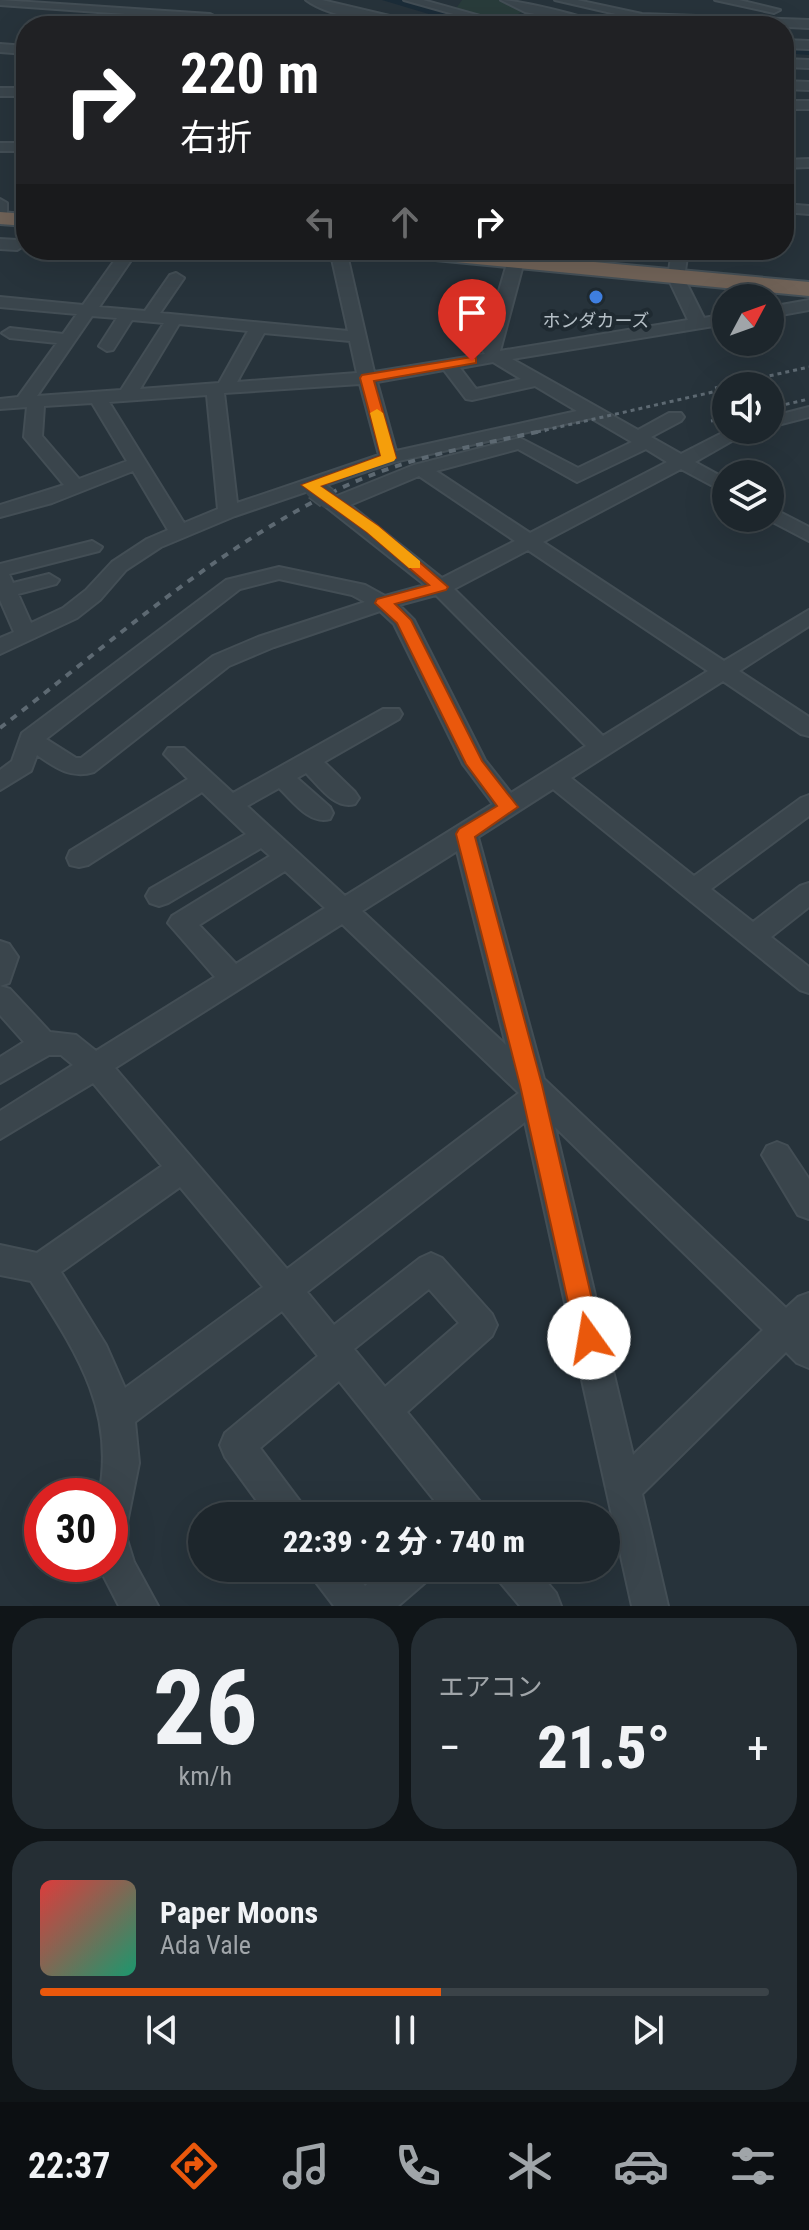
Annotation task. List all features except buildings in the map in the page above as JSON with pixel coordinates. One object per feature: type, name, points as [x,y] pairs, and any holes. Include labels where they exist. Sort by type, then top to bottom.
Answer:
[{"type":"highway","points":[[552,260],[676,278],[809,289]]},
{"type":"street","points":[[312,0],[367,16]]},
{"type":"street","points":[[410,0],[469,16]]},
{"type":"street","points":[[450,11],[458,0]]},
{"type":"street","points":[[507,0],[529,10],[562,16]]},
{"type":"street","points":[[561,0],[637,16]]},
{"type":"street","points":[[721,0],[808,15]]},
{"type":"street","points":[[2,3],[66,3],[196,16]]},
{"type":"street","points":[[644,16],[666,6]]},
{"type":"street","points":[[521,16],[529,10]]},
{"type":"street","points":[[725,16],[808,15]]},
{"type":"street","points":[[13,63],[16,60]]},
{"type":"street","points":[[76,487],[33,437],[30,401],[123,260]]},
{"type":"street","points":[[340,260],[389,458]]},
{"type":"street","points":[[516,260],[490,349],[496,357],[712,479]]},
{"type":"street","points":[[679,260],[676,278],[698,323]]},
{"type":"street","points":[[149,317],[176,278]]},
{"type":"street","points":[[0,302],[358,337]]},
{"type":"street","points":[[784,309],[809,305]]},
{"type":"street","points":[[107,346],[127,315]]},
{"type":"street","points":[[127,395],[174,320]]},
{"type":"street","points":[[0,404],[367,378],[496,357],[583,350],[712,321]]},
{"type":"street","points":[[228,512],[220,388],[258,328]]},
{"type":"street","points":[[10,333],[68,339]]},
{"type":"street","points":[[448,364],[472,395],[540,380]]},
{"type":"street","points":[[97,397],[179,531]]},
{"type":"street","points":[[322,494],[389,458],[595,412]]},
{"type":"street","points":[[784,420],[805,416]]},
{"type":"street","points":[[0,647],[70,613],[133,555],[179,531],[228,512],[322,494],[520,443],[577,476],[675,417]]},
{"type":"street","points":[[30,739],[71,766],[86,766],[221,661],[266,642],[441,587],[716,444]]},
{"type":"street","points":[[0,511],[45,499],[137,463]]},
{"type":"street","points":[[421,469],[809,728]]},
{"type":"street","points":[[322,494],[441,587],[602,748]]},
{"type":"street","points":[[784,521],[809,535]]},
{"type":"street","points":[[2,579],[92,547]]},
{"type":"street","points":[[0,782],[23,765],[30,739],[233,584],[279,573],[358,590],[383,603],[403,620],[475,764],[508,807]]},
{"type":"street","points":[[2,579],[26,635]]},
{"type":"street","points":[[2,579],[49,580]]},
{"type":"street","points":[[0,1126],[809,617]]},
{"type":"street","points":[[230,805],[391,714]]},
{"type":"street","points":[[176,754],[532,1091],[801,1330],[623,1488]]},
{"type":"street","points":[[308,761],[347,798]]},
{"type":"street","points":[[281,777],[321,813]]},
{"type":"street","points":[[555,778],[809,982]]},
{"type":"street","points":[[79,858],[204,780]]},
{"type":"street","points":[[694,889],[809,804]]},
{"type":"street","points":[[465,834],[532,1091],[650,1606]]},
{"type":"street","points":[[159,896],[262,836]]},
{"type":"street","points":[[233,978],[181,923],[286,858]]},
{"type":"street","points":[[753,936],[809,893]]},
{"type":"street","points":[[0,951],[5,957],[0,975]]},
{"type":"street","points":[[0,997],[44,1044]]},
{"type":"street","points":[[0,1071],[44,1044],[66,1043],[94,1067],[183,1168],[459,1502]]},
{"type":"street","points":[[115,1416],[285,1290],[532,1091]]},
{"type":"street","points":[[777,1155],[809,1205]]},
{"type":"street","points":[[41,1268],[183,1168]]},
{"type":"street","points":[[0,1260],[41,1268],[76,1322],[103,1375],[115,1416],[122,1453],[118,1478]]},
{"type":"street","points":[[280,1502],[237,1445],[431,1268],[481,1325],[384,1410]]},
{"type":"street","points":[[126,1582],[140,1606]]},
{"type":"street","points":[[339,1582],[357,1606]]},
{"type":"street","points":[[370,1606],[398,1582]]},
{"type":"street","points":[[523,1582],[543,1606]]},
{"type":"green space","points":[[462,0],[503,0],[525,10],[515,16],[478,16],[455,10]]},
{"type":"waterway","points":[[389,0],[447,16]]},
{"type":"waterway","points":[[794,50],[809,51]]},
{"type":"railway","points":[[784,373],[809,367]]},
{"type":"railway","points":[[539,432],[712,392]]},
{"type":"railway","points":[[784,405],[809,399]]},
{"type":"railway","points":[[539,432],[546,430]]},
{"type":"railway","points":[[0,728],[218,560],[311,503],[381,471],[451,451],[539,432]]},
{"type":"slow traffic","points":[[377,413],[389,458],[309,485],[373,529],[415,564]]},
{"type":"place","name":"ホンダカーズ","points":[[596,297]]},
{"type":"route","points":[[472,361],[367,378],[389,458],[309,485],[373,529],[441,587],[383,603],[403,620],[475,764],[508,807],[465,834],[531,1085],[589,1338]]}]
